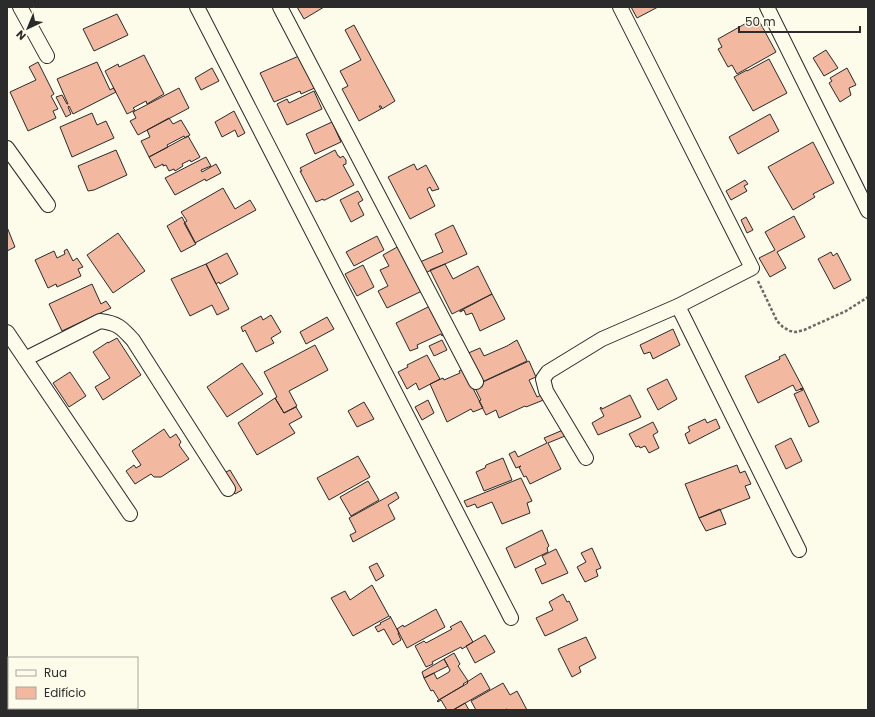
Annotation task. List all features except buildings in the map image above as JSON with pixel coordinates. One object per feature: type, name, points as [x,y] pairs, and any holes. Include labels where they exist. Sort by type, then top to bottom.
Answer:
[{"type":"street","points":[[20,7],[47,56]]},
{"type":"street","points":[[197,7],[511,618]]},
{"type":"street","points":[[280,7],[476,382]]},
{"type":"street","points":[[586,458],[546,391],[543,379],[548,372],[602,340],[678,306],[752,268],[620,7]]},
{"type":"street","points":[[767,7],[868,212]]},
{"type":"street","points":[[7,148],[48,205]]},
{"type":"street","points":[[678,306],[799,550]]},
{"type":"street","points":[[25,359],[100,321],[112,322],[123,328],[133,340],[228,489]]},
{"type":"street","points":[[7,332],[130,514]]},
{"type":"path","points":[[752,268],[777,321],[790,331],[796,332],[804,330],[846,311],[868,297]]}]
